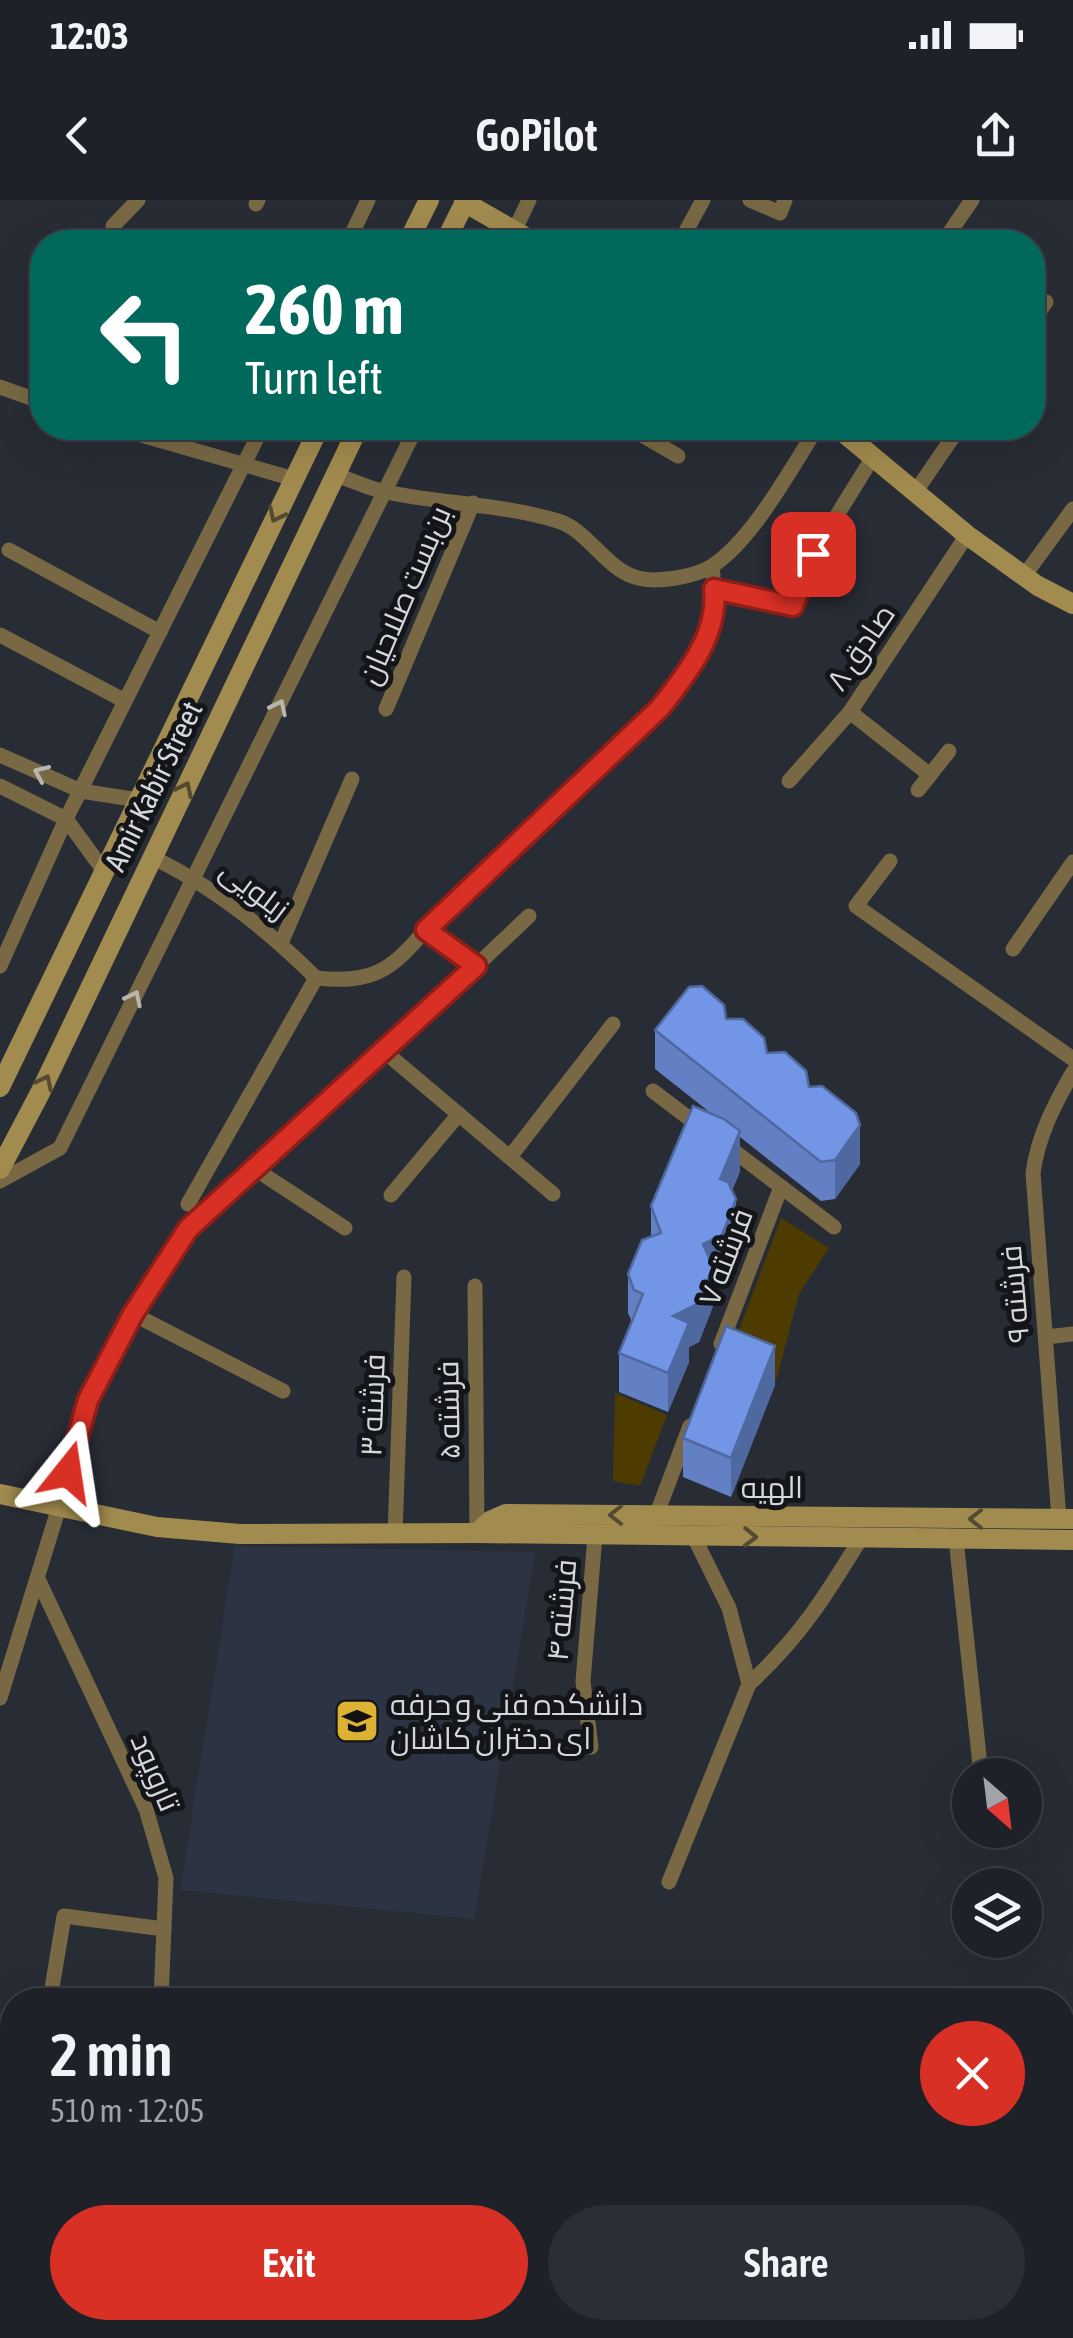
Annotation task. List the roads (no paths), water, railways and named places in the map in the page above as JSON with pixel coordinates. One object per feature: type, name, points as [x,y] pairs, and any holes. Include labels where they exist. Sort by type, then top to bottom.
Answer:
[{"type":"street","points":[[114,226],[138,200]]},
{"type":"street","points":[[354,230],[368,200]]},
{"type":"street","points":[[414,230],[429,200]]},
{"type":"street","points":[[515,230],[530,200]]},
{"type":"street","points":[[687,230],[703,200]]},
{"type":"street","points":[[750,200],[780,213],[785,200]]},
{"type":"street","points":[[951,230],[972,200]]},
{"type":"street","points":[[451,230],[465,201],[503,230]]},
{"type":"street","points":[[0,387],[30,398]]},
{"type":"street","points":[[158,440],[294,479]]},
{"type":"street","points":[[0,966],[66,819],[256,440]]},
{"type":"street","name":"Amir Kabir Street","points":[[0,1087],[312,440]]},
{"type":"street","name":"Amir Kabir Street","points":[[0,1169],[40,1094],[352,440]]},
{"type":"street","points":[[0,1181],[60,1148],[410,440]]},
{"type":"street","points":[[651,440],[678,456]]},
{"type":"street","points":[[336,475],[384,492],[473,503],[564,522],[600,554],[636,578],[667,578],[712,567],[768,504],[809,440]]},
{"type":"street","points":[[852,440],[967,535],[1024,576],[1073,604]]},
{"type":"street","points":[[916,491],[952,440]]},
{"type":"street","points":[[714,589],[793,606],[813,554],[873,457]]},
{"type":"street","name":"بن‌بست صلاحیان","points":[[386,709],[473,503]]},
{"type":"street","points":[[1024,576],[1073,508]]},
{"type":"street","name":"صادق ۸","points":[[789,782],[850,712],[967,535]]},
{"type":"street","points":[[10,550],[160,632]]},
{"type":"street","points":[[188,1204],[316,978],[369,976],[395,965],[426,930],[660,708],[690,670],[717,611],[712,567]]},
{"type":"street","points":[[0,635],[126,700]]},
{"type":"street","points":[[850,712],[930,775]]},
{"type":"street","points":[[918,790],[949,752]]},
{"type":"street","points":[[0,754],[81,791],[138,800]]},
{"type":"street","points":[[281,943],[352,779]]},
{"type":"street","points":[[0,786],[66,819],[104,871]]},
{"type":"street","name":"زیلویی","points":[[152,857],[195,878],[281,943],[316,978]]},
{"type":"street","points":[[890,861],[856,906],[1073,1059]]},
{"type":"street","points":[[1013,949],[1073,862]]},
{"type":"street","points":[[0,1698],[88,1400],[133,1314],[188,1229],[530,916]]},
{"type":"street","points":[[426,930],[476,966]]},
{"type":"street","points":[[510,1157],[614,1024]]},
{"type":"street","points":[[385,1052],[553,1194]]},
{"type":"street","name":"فرشته ۹","points":[[1066,1519],[1046,1338],[1034,1174],[1036,1148],[1073,1072]]},
{"type":"street","points":[[653,1091],[834,1227]]},
{"type":"street","points":[[391,1194],[459,1114]]},
{"type":"street","points":[[255,1169],[345,1228]]},
{"type":"street","name":"فرشته ۷","points":[[716,1358],[781,1187]]},
{"type":"street","name":"فرشته ۳","points":[[395,1535],[404,1277]]},
{"type":"street","name":"فرشته ۵","points":[[475,1286],[477,1533]]},
{"type":"street","points":[[133,1314],[283,1391]]},
{"type":"street","points":[[1046,1338],[1073,1334]]},
{"type":"street","points":[[656,1516],[696,1410]]},
{"type":"street","name":"الهیه","points":[[7,1493],[156,1528],[196,1531],[861,1538],[1066,1519]]},
{"type":"street","name":"الهیه","points":[[477,1533],[506,1514],[656,1516],[928,1529],[956,1539],[1073,1540]]},
{"type":"street","name":"فرشته ۴","points":[[591,1748],[583,1681],[596,1536]]},
{"type":"street","points":[[694,1537],[729,1608],[749,1684]]},
{"type":"street","points":[[668,1882],[749,1684],[811,1620],[861,1538]]},
{"type":"street","points":[[956,1539],[980,1758]]},
{"type":"street","name":"تاروپود","points":[[38,1579],[146,1809],[166,1878],[162,1988]]},
{"type":"street","points":[[52,1988],[64,1916],[164,1929]]},
{"type":"place","name":"دانشکده فنی و حرفه ای دختران کاشان","points":[[357,1721]]}]
